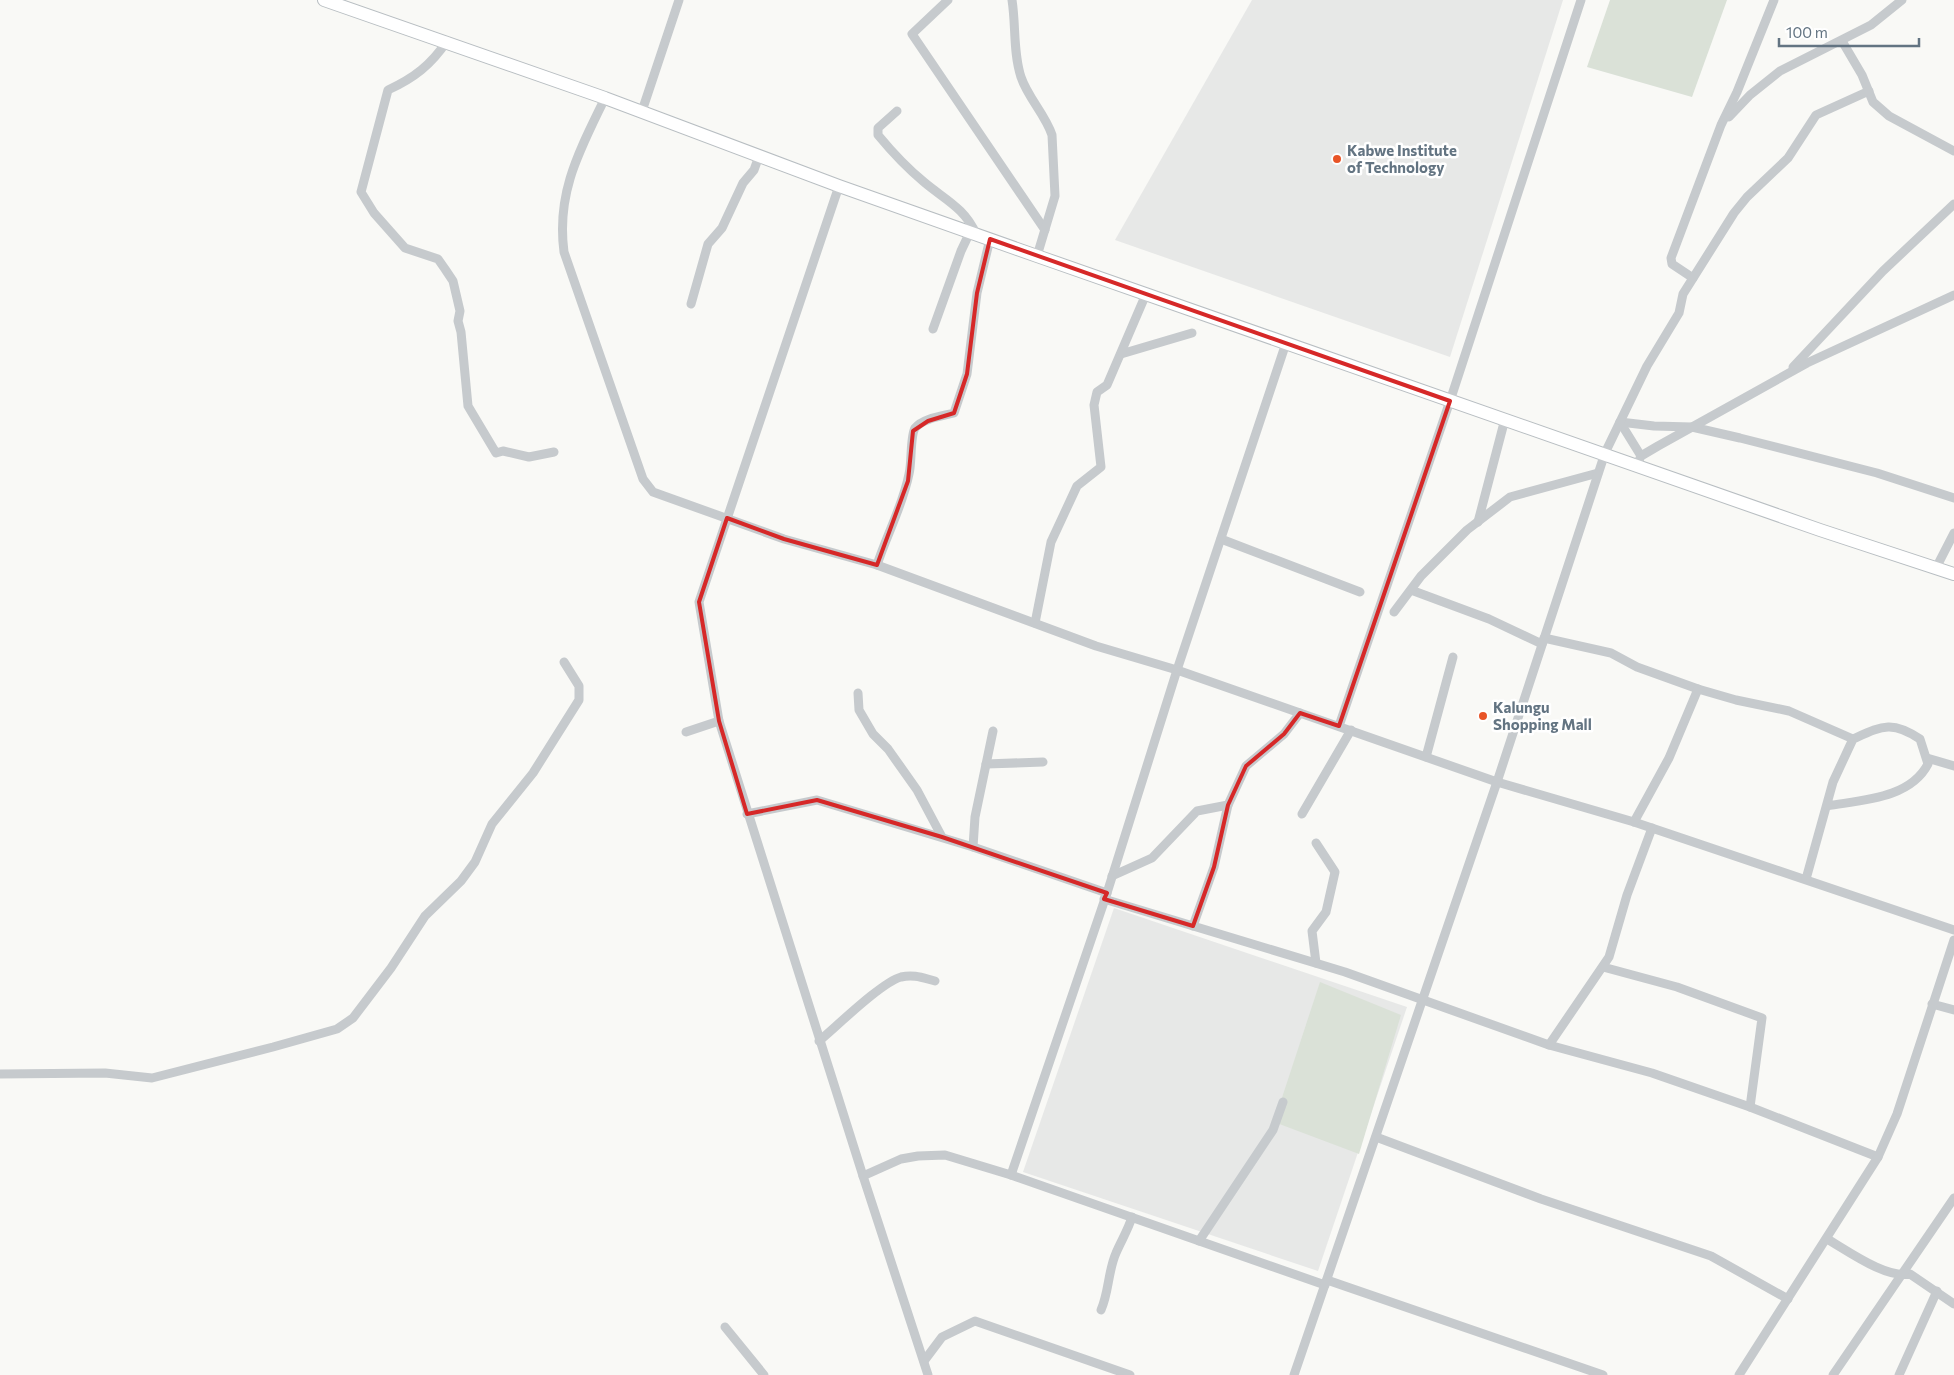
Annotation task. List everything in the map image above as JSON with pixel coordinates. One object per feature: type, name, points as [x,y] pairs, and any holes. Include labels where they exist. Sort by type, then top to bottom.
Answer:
[{"type":"street","points":[[642,111],[679,0]]},
{"type":"street","points":[[948,0],[912,34],[1044,230]]},
{"type":"street","points":[[1012,0],[1020,75],[1052,135],[1056,186],[1037,256]]},
{"type":"street","points":[[1339,726],[1450,401],[1581,0]]},
{"type":"street","points":[[1693,278],[1672,264],[1671,258],[1722,124],[1738,92],[1774,0]]},
{"type":"street","points":[[1722,124],[1750,95],[1780,71],[1871,25],[1902,0]]},
{"type":"street","points":[[331,1],[642,111],[838,186],[1450,401],[1605,453],[1639,460],[1954,574]]},
{"type":"street","points":[[1842,41],[1873,102],[1889,116],[1954,151]]},
{"type":"street","points":[[447,42],[424,70],[388,90],[361,192],[374,213],[405,248],[438,259],[453,281],[460,310],[458,321],[468,406],[496,453],[503,451],[529,457],[554,452]]},
{"type":"street","points":[[1294,1375],[1376,1137],[1421,998],[1497,782],[1605,453],[1647,366],[1679,313],[1683,294],[1734,213],[1747,197],[1788,158],[1816,114],[1869,91]]},
{"type":"street","points":[[604,98],[573,164],[561,216],[564,252],[643,479],[653,492],[784,539],[877,564],[1096,646],[1178,670],[1497,782],[1634,822],[1954,930]]},
{"type":"street","points":[[897,112],[878,128],[878,135],[897,158],[926,184],[957,207],[971,222],[973,233],[961,251],[933,329]]},
{"type":"street","points":[[691,304],[708,244],[722,228],[743,183],[754,170],[759,156]]},
{"type":"street","points":[[838,186],[699,602],[719,721],[747,814],[928,1375]]},
{"type":"street","points":[[1786,375],[1884,271],[1954,204]]},
{"type":"street","points":[[877,564],[908,481],[914,431],[918,425],[954,413],[967,374],[977,294],[990,239]]},
{"type":"street","points":[[1035,623],[1051,542],[1076,486],[1101,467],[1094,405],[1097,392],[1107,385],[1146,294]]},
{"type":"street","points":[[1639,460],[1692,427],[1786,375],[1855,340],[1954,295]]},
{"type":"street","points":[[1121,354],[1192,333]]},
{"type":"street","points":[[1011,1175],[1106,896],[1286,343]]},
{"type":"street","points":[[1478,522],[1505,419]]},
{"type":"street","points":[[1620,422],[1654,426],[1692,427],[1827,459],[1954,498]]},
{"type":"street","points":[[1620,422],[1639,460]]},
{"type":"street","points":[[1394,612],[1421,576],[1478,522],[1510,497],[1598,473]]},
{"type":"street","points":[[1936,568],[1954,533]]},
{"type":"street","points":[[1221,539],[1360,592]]},
{"type":"street","points":[[1411,590],[1543,641],[1611,653],[1637,667],[1698,689],[1736,700],[1789,711],[1853,739]]},
{"type":"street","points":[[1426,757],[1453,657]]},
{"type":"street","points":[[0,1074],[105,1073],[152,1078],[337,1029],[353,1018],[392,968],[425,916],[461,881],[475,862],[492,824],[533,773],[573,711],[579,700],[579,686],[564,662]]},
{"type":"street","points":[[1634,822],[1669,758],[1698,689]]},
{"type":"street","points":[[858,693],[859,710],[873,734],[888,750],[917,790],[942,837]]},
{"type":"street","points":[[1193,926],[1214,867],[1228,805],[1246,766],[1284,734],[1300,713]]},
{"type":"street","points":[[686,732],[719,721]]},
{"type":"street","points":[[1806,879],[1833,782],[1853,739],[1882,726],[1902,729],[1920,740],[1928,764],[1924,772],[1910,785],[1897,791],[1827,806]]},
{"type":"street","points":[[973,847],[975,816],[993,730]]},
{"type":"street","points":[[1302,814],[1351,730]]},
{"type":"street","points":[[1927,758],[1954,766]]},
{"type":"street","points":[[986,764],[1043,762]]},
{"type":"street","points":[[747,814],[817,800],[942,837],[1193,926],[1316,963],[1421,998],[1549,1045],[1652,1072],[1750,1107],[1878,1157]]},
{"type":"street","points":[[1112,876],[1152,858],[1197,811],[1228,805]]},
{"type":"street","points":[[1549,1045],[1609,957],[1627,895],[1652,828]]},
{"type":"street","points":[[1316,843],[1335,872],[1326,912],[1312,932],[1316,963]]},
{"type":"street","points":[[1738,1375],[1878,1157],[1897,1114],[1954,940]]},
{"type":"street","points":[[1603,968],[1677,987],[1762,1018],[1750,1107]]},
{"type":"street","points":[[820,1041],[883,988],[899,977],[916,975],[935,981]]},
{"type":"street","points":[[1932,1004],[1954,1010]]},
{"type":"street","points":[[1200,1241],[1273,1130],[1283,1102]]},
{"type":"street","points":[[1376,1137],[1541,1200],[1711,1256],[1788,1299]]},
{"type":"street","points":[[863,1176],[900,1159],[945,1155],[1011,1175],[1200,1241],[1603,1375]]},
{"type":"street","points":[[1833,1375],[1954,1198]]},
{"type":"street","points":[[1100,1310],[1106,1297],[1115,1254],[1126,1236],[1132,1218]]},
{"type":"street","points":[[1827,1239],[1871,1264],[1901,1276],[1910,1274],[1954,1304]]},
{"type":"street","points":[[1899,1375],[1937,1291]]},
{"type":"street","points":[[924,1362],[942,1337],[975,1321],[1130,1375]]},
{"type":"street","points":[[725,1327],[764,1375]]},
{"type":"highlighted area","points":[[990,239],[1450,401],[1339,726],[1300,713],[1284,734],[1246,766],[1228,805],[1214,867],[1193,926],[1104,899],[1107,893],[942,837],[817,800],[747,814],[719,721],[699,602],[727,518],[784,539],[877,565],[908,481],[913,431],[928,421],[954,413],[967,374],[977,293]]},
{"type":"shaded area","name":"Kabwe Institute of Technology","points":[[1252,0],[1563,0],[1450,357],[1115,240]]},
{"type":"shaded area","points":[[1610,0],[1727,0],[1692,97],[1587,67]]},
{"type":"shaded area","points":[[1114,908],[1407,1007],[1318,1271],[1023,1172]]},
{"type":"shaded area","points":[[1320,982],[1401,1015],[1359,1154],[1274,1122]]},
{"type":"place","name":"Kabwe Institute of Technology","points":[[1337,159]]},
{"type":"place","name":"Kalungu Shopping Mall","points":[[1483,716]]}]
